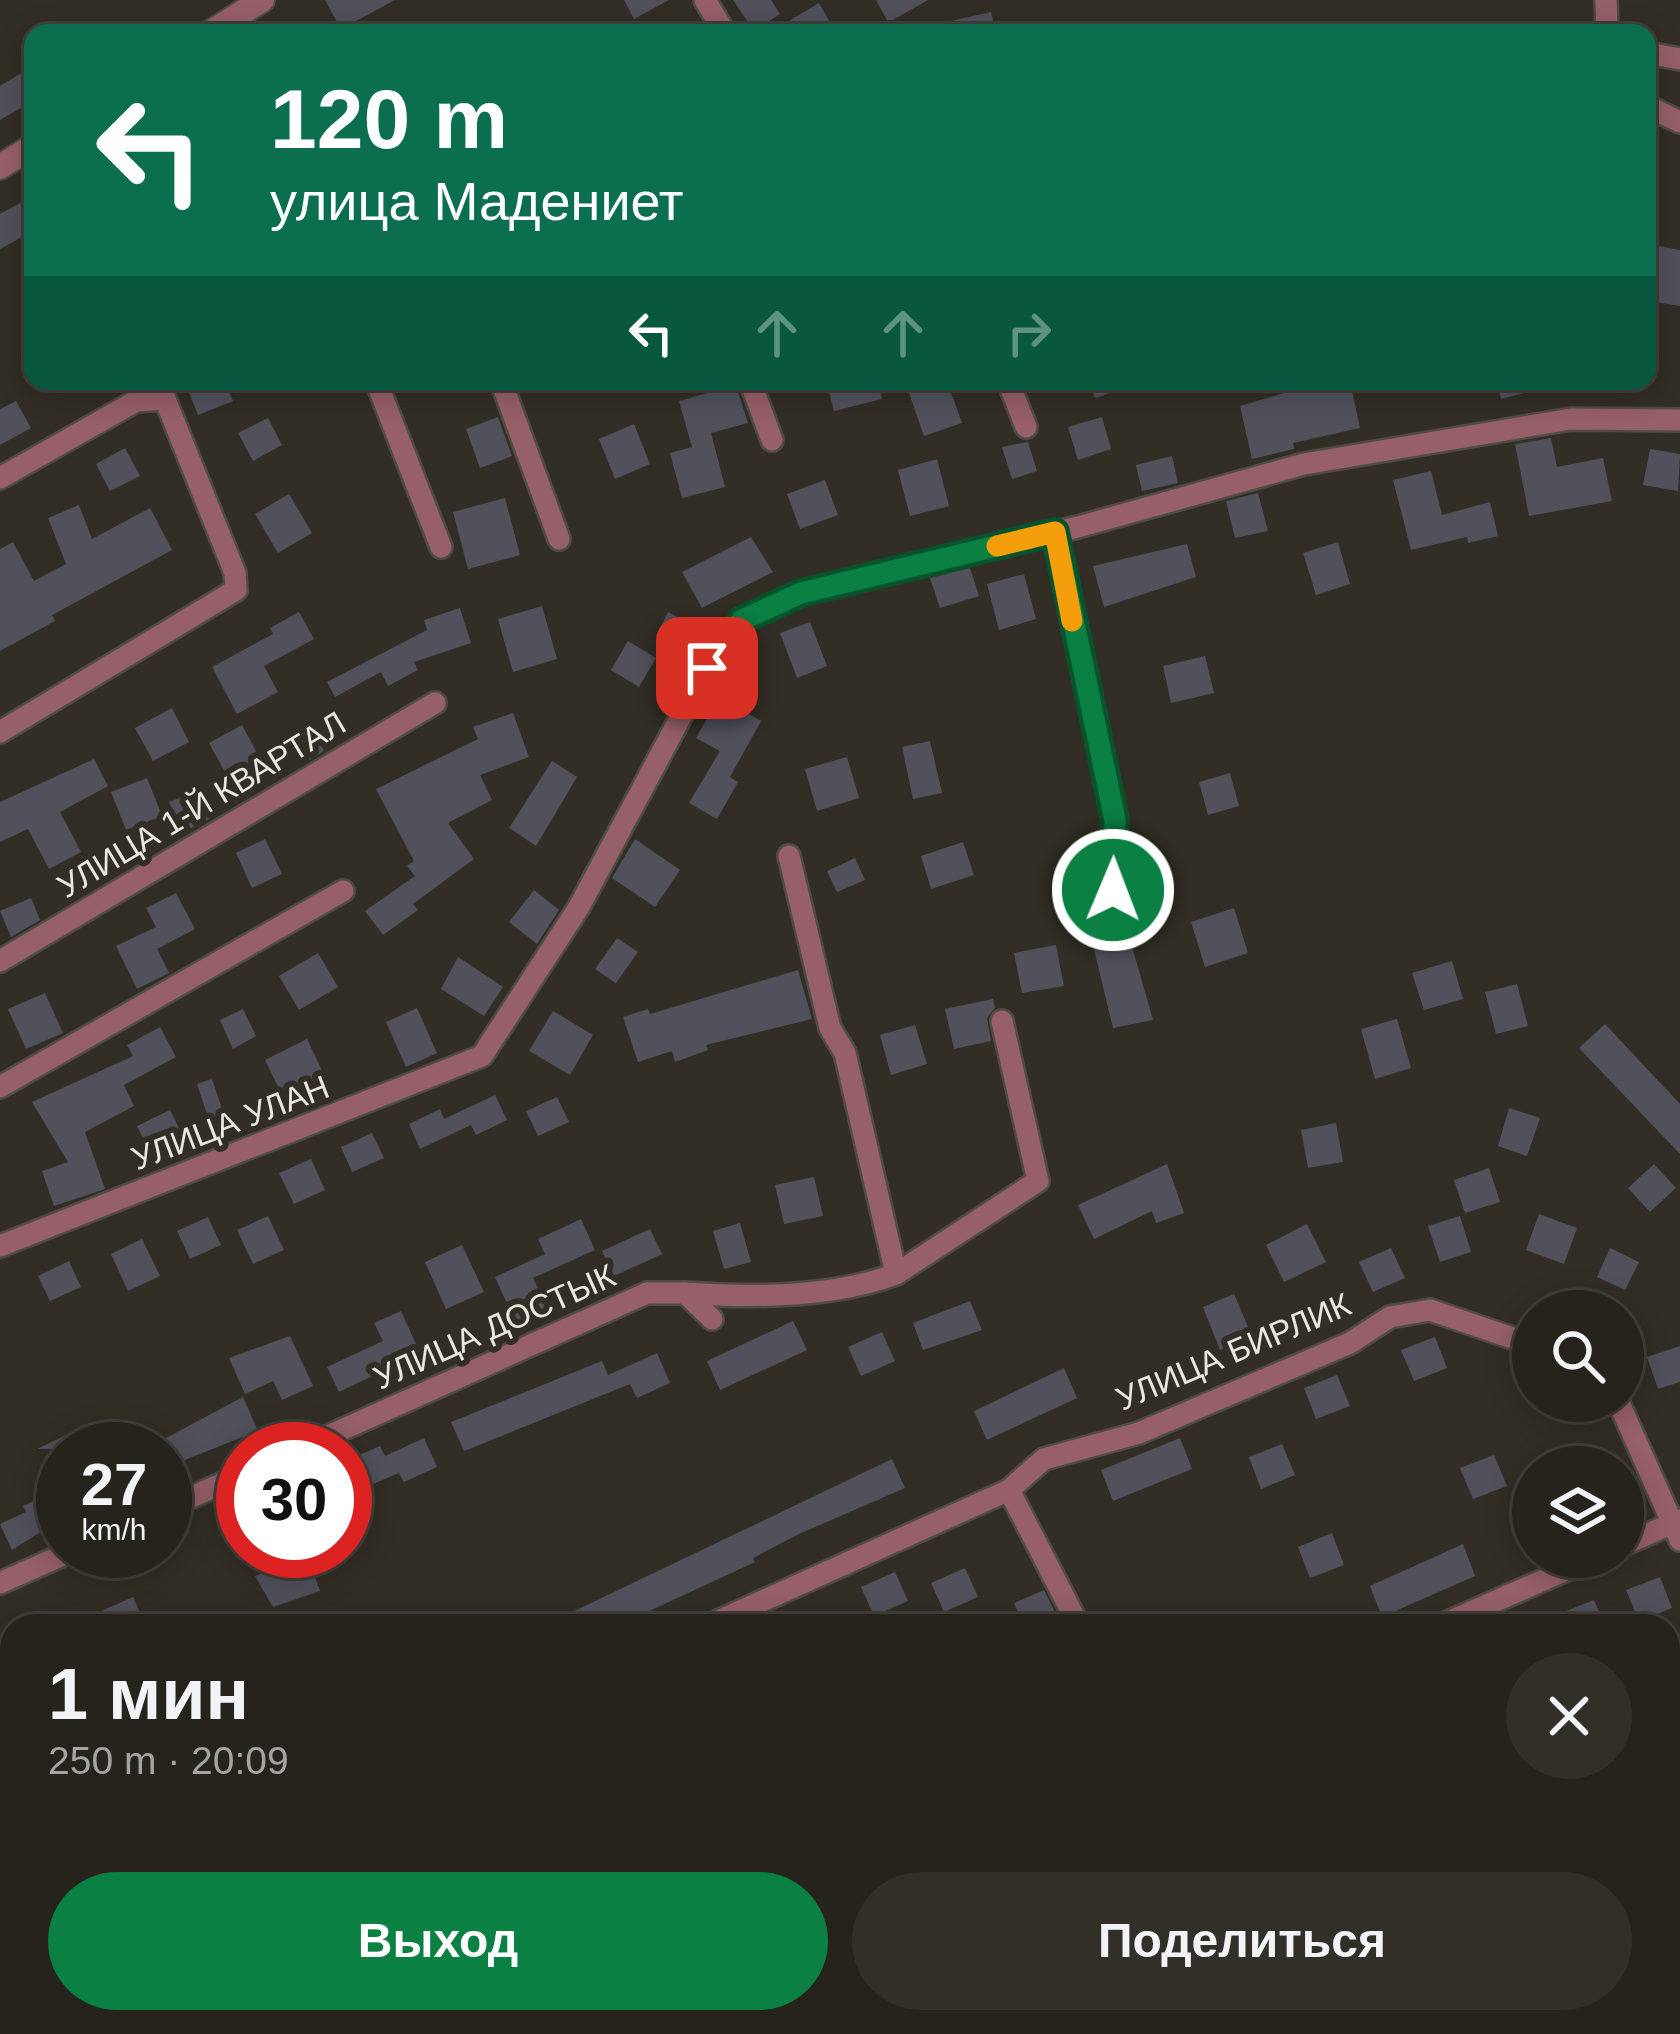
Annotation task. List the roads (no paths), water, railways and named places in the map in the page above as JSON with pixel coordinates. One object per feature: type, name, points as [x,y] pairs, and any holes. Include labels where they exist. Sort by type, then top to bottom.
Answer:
[{"type":"street","points":[[224,24],[262,0]]},
{"type":"street","points":[[380,390],[442,547]]},
{"type":"street","points":[[504,390],[560,539]]},
{"type":"street","points":[[753,390],[772,440]]},
{"type":"street","points":[[1012,390],[1026,427]]},
{"type":"street","points":[[0,478],[136,401],[165,399],[236,573],[236,590],[0,732]]},
{"type":"street","points":[[1113,890],[1115,820],[1055,532],[1304,464],[1496,429],[1571,419],[1680,420]]},
{"type":"street","name":"УЛИЦА УЛАН","points":[[0,1246],[482,1056],[579,907],[627,809],[707,668],[742,620],[801,593],[1055,532]]},
{"type":"street","name":"УЛИЦА 1-Й КВАРТАЛ","points":[[0,961],[435,703]]},
{"type":"street","points":[[789,856],[830,1028],[845,1053],[896,1274],[1038,1181],[1003,1021]]},
{"type":"street","points":[[0,1088],[344,890]]},
{"type":"street","name":"УЛИЦА ДОСТЫК","points":[[359,1422],[647,1293],[736,1297],[868,1284],[896,1274]]},
{"type":"street","points":[[685,1293],[712,1319]]},
{"type":"street","name":"УЛИЦА БИРЛИК","points":[[734,1614],[1009,1490],[1044,1459],[1139,1433],[1349,1343],[1390,1317],[1430,1310],[1512,1338]]},
{"type":"street","points":[[1628,1422],[1678,1528],[1644,1539]]},
{"type":"street","points":[[1009,1490],[1073,1614]]},
{"type":"street","points":[[0,1583],[36,1567]]},
{"type":"street","points":[[1466,1614],[1548,1578]]}]
